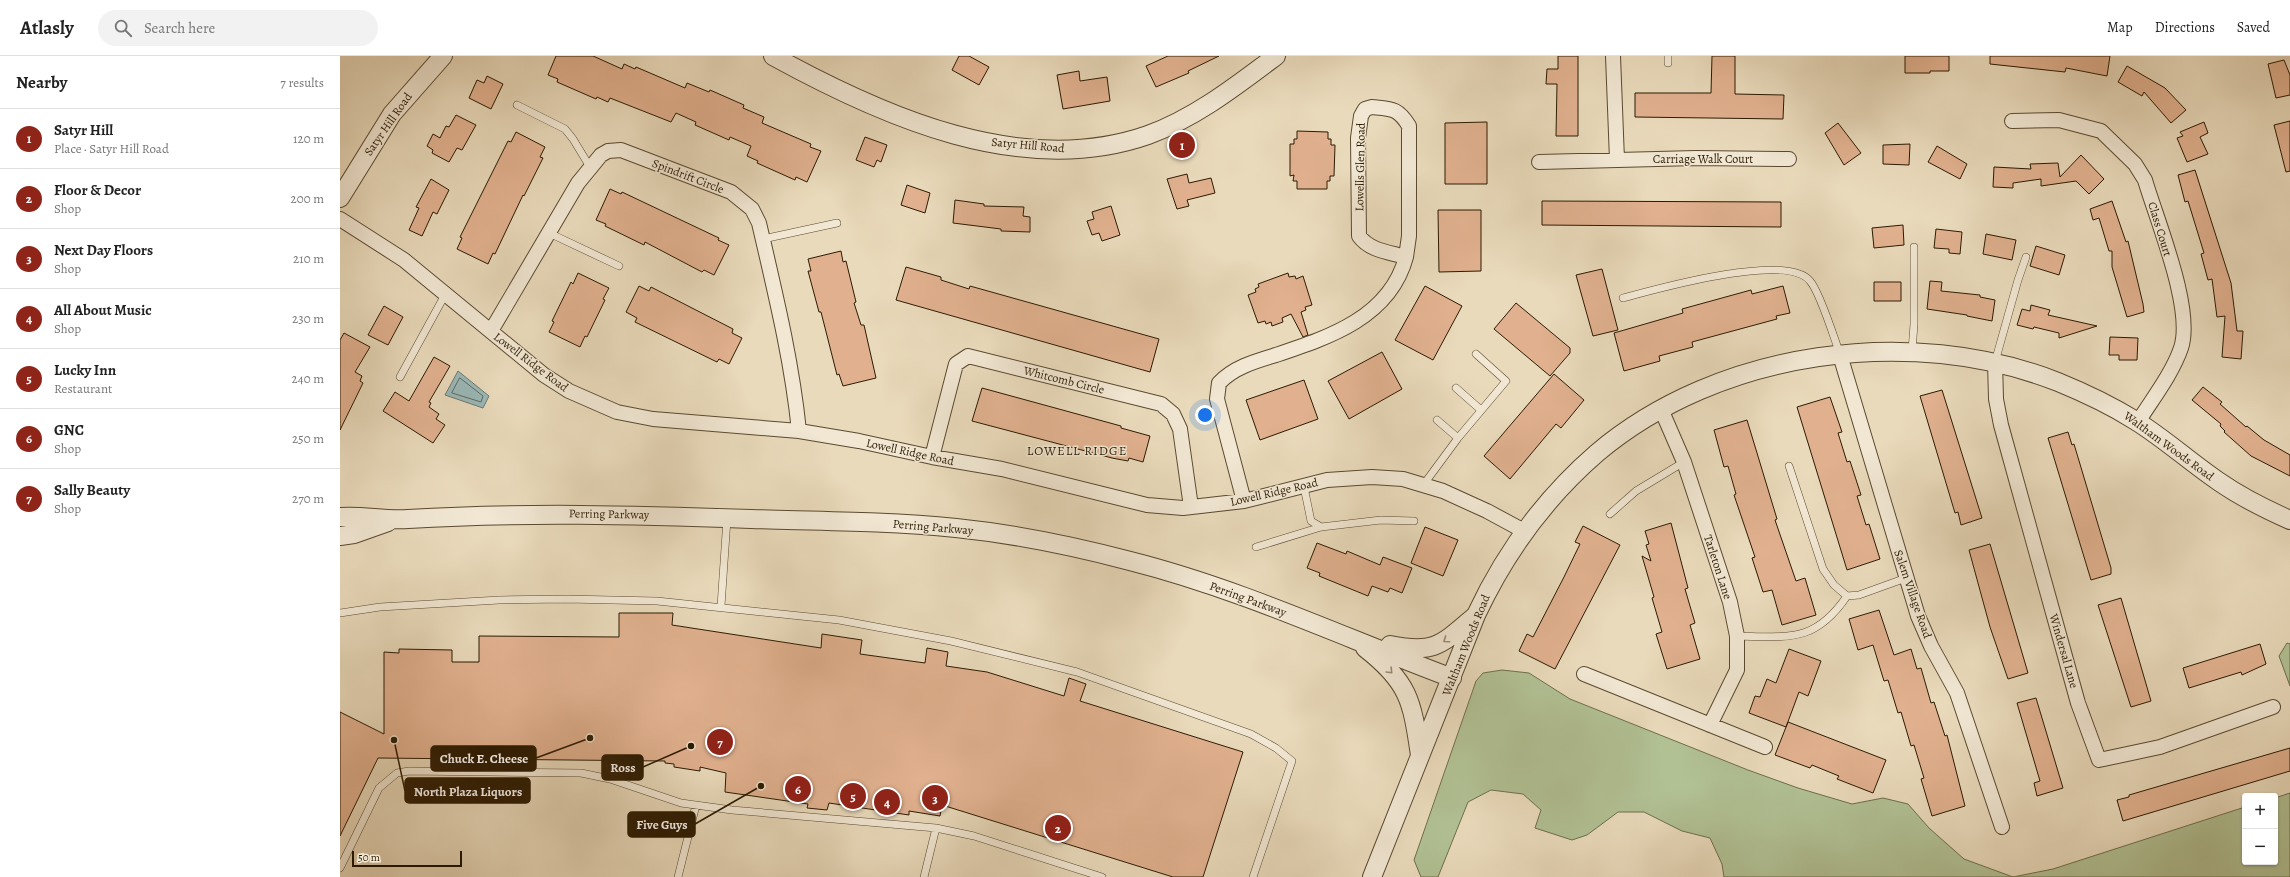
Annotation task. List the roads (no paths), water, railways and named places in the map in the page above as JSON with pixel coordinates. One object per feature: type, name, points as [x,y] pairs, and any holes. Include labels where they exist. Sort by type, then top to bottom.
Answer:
[{"type":"street","name":"Satyr Hill Road","points":[[340,198],[392,114],[443,56]]},
{"type":"street","name":"Satyr Hill Road","points":[[773,56],[850,96],[945,132],[972,139],[1020,146],[1077,149],[1103,146],[1126,141],[1171,125],[1212,102],[1276,56]]},
{"type":"street","points":[[1613,56],[1617,160]]},
{"type":"street","name":"Lowells Glen Road","points":[[1244,501],[1218,399],[1219,383],[1232,372],[1316,341],[1360,319],[1376,306],[1398,281],[1406,256],[1409,236],[1408,126],[1403,117],[1395,109],[1372,107],[1365,110],[1361,116],[1358,138],[1359,236],[1364,243],[1374,248],[1406,256]]},
{"type":"street","name":"Class Court","points":[[2012,121],[2059,120],[2101,131],[2135,164],[2145,180],[2182,301],[2185,323],[2181,348],[2167,377],[2138,422]]},
{"type":"street","name":"Spindrift Circle","points":[[492,331],[578,183],[601,155],[608,151],[621,150],[731,192],[752,209],[759,223],[763,239],[794,380],[799,431]]},
{"type":"street","name":"Carriage Walk Court","points":[[1539,162],[1696,158],[1789,159]]},
{"type":"street","name":"Lowell Ridge Road","points":[[340,219],[404,260],[544,375],[569,391],[617,412],[653,419],[799,431],[859,441],[932,457],[1002,469],[1122,500],[1169,508],[1244,501],[1344,478],[1372,477],[1403,479],[1424,484],[1465,500],[1524,531]]},
{"type":"street","name":"Waltham Woods Road","points":[[1372,877],[1476,615],[1494,580],[1524,531],[1552,497],[1597,454],[1633,426],[1661,409],[1692,394],[1783,364],[1840,354],[1912,351],[1966,356],[1995,362],[2058,382],[2107,404],[2138,422],[2222,484],[2265,510],[2290,520]]},
{"type":"street","name":"Salem Village Road","points":[[1840,354],[1878,478],[1906,578],[1931,646],[1957,693],[2002,827]]},
{"type":"street","name":"Whitcomb Circle","points":[[932,457],[956,364],[968,356],[1161,404],[1172,414],[1180,428],[1191,507]]},
{"type":"street","name":"Windersal Lane","points":[[1995,362],[1996,399],[2000,425],[2078,703],[2098,760],[2160,747],[2273,706]]},
{"type":"street","name":"Tarleton Lane","points":[[1661,409],[1684,462],[1730,602],[1738,636],[1737,670],[1710,725]]},
{"type":"street","name":"Perring Parkway","points":[[340,517],[351,516],[391,520],[479,515],[561,513],[728,518],[957,528],[1054,543],[1132,561],[1187,577],[1270,606],[1452,678]]},
{"type":"street","name":"Perring Parkway","points":[[340,536],[354,534],[391,520]]},
{"type":"street","points":[[1350,637],[1413,650],[1425,649],[1436,647],[1447,640],[1476,615]]},
{"type":"street","points":[[1350,637],[1376,657],[1405,689],[1415,719],[1420,756]]},
{"type":"street","points":[[1584,674],[1764,747]]},
{"type":"lane","points":[[516,105],[565,129],[574,139],[590,167]]},
{"type":"lane","points":[[763,239],[837,222]]},
{"type":"lane","points":[[549,233],[619,266]]},
{"type":"lane","points":[[1912,351],[1914,324],[1914,247]]},
{"type":"lane","points":[[1995,362],[2026,257]]},
{"type":"lane","points":[[1623,298],[1676,284],[1727,275],[1776,270],[1795,272],[1805,276],[1814,286],[1840,354]]},
{"type":"lane","points":[[400,377],[446,293]]},
{"type":"lane","points":[[1424,484],[1458,438],[1506,381],[1476,354]]},
{"type":"lane","points":[[1456,388],[1481,410]]},
{"type":"lane","points":[[1437,420],[1458,438]]},
{"type":"lane","points":[[1610,514],[1636,492],[1684,462]]},
{"type":"lane","points":[[1789,466],[1823,569],[1834,585],[1847,596],[1859,595],[1906,578]]},
{"type":"lane","points":[[1304,487],[1310,521],[1321,527]]},
{"type":"lane","points":[[721,606],[728,518]]},
{"type":"lane","points":[[1256,547],[1321,527],[1381,520],[1414,521]]},
{"type":"lane","points":[[1738,636],[1793,636],[1810,632],[1837,612],[1847,596]]},
{"type":"lane","points":[[340,613],[380,607],[499,600],[649,601],[721,606],[839,620],[1028,658],[1123,687],[1250,734],[1276,748],[1292,761],[1253,877]]},
{"type":"lane","points":[[340,868],[379,788],[397,773],[417,771],[581,773],[610,779],[664,798],[696,805],[732,810],[936,828],[974,836],[1102,877]]},
{"type":"lane","points":[[678,877],[696,805]]},
{"type":"lane","points":[[924,877],[936,828]]},
{"type":"water","points":[[458,371],[489,396],[483,408],[445,395]]},
{"type":"place","name":"Satyr Hill","points":[[1182,145]]},
{"type":"place","name":"Chuck E. Cheese","points":[[590,738]]},
{"type":"place","name":"North Plaza Liquors","points":[[394,740]]},
{"type":"place","name":"Sally Beauty","points":[[720,742]]},
{"type":"place","name":"Ross","points":[[691,746]]},
{"type":"place","name":"Five Guys","points":[[761,786]]},
{"type":"place","name":"GNC","points":[[798,789]]},
{"type":"place","name":"Lucky Inn","points":[[853,796]]},
{"type":"place","name":"Next Day Floors","points":[[935,798]]},
{"type":"place","name":"All About Music","points":[[887,802]]},
{"type":"place","name":"Floor & Decor","points":[[1058,828]]},
{"type":"district","name":"LOWELL RIDGE","points":[[1077,450]]}]
